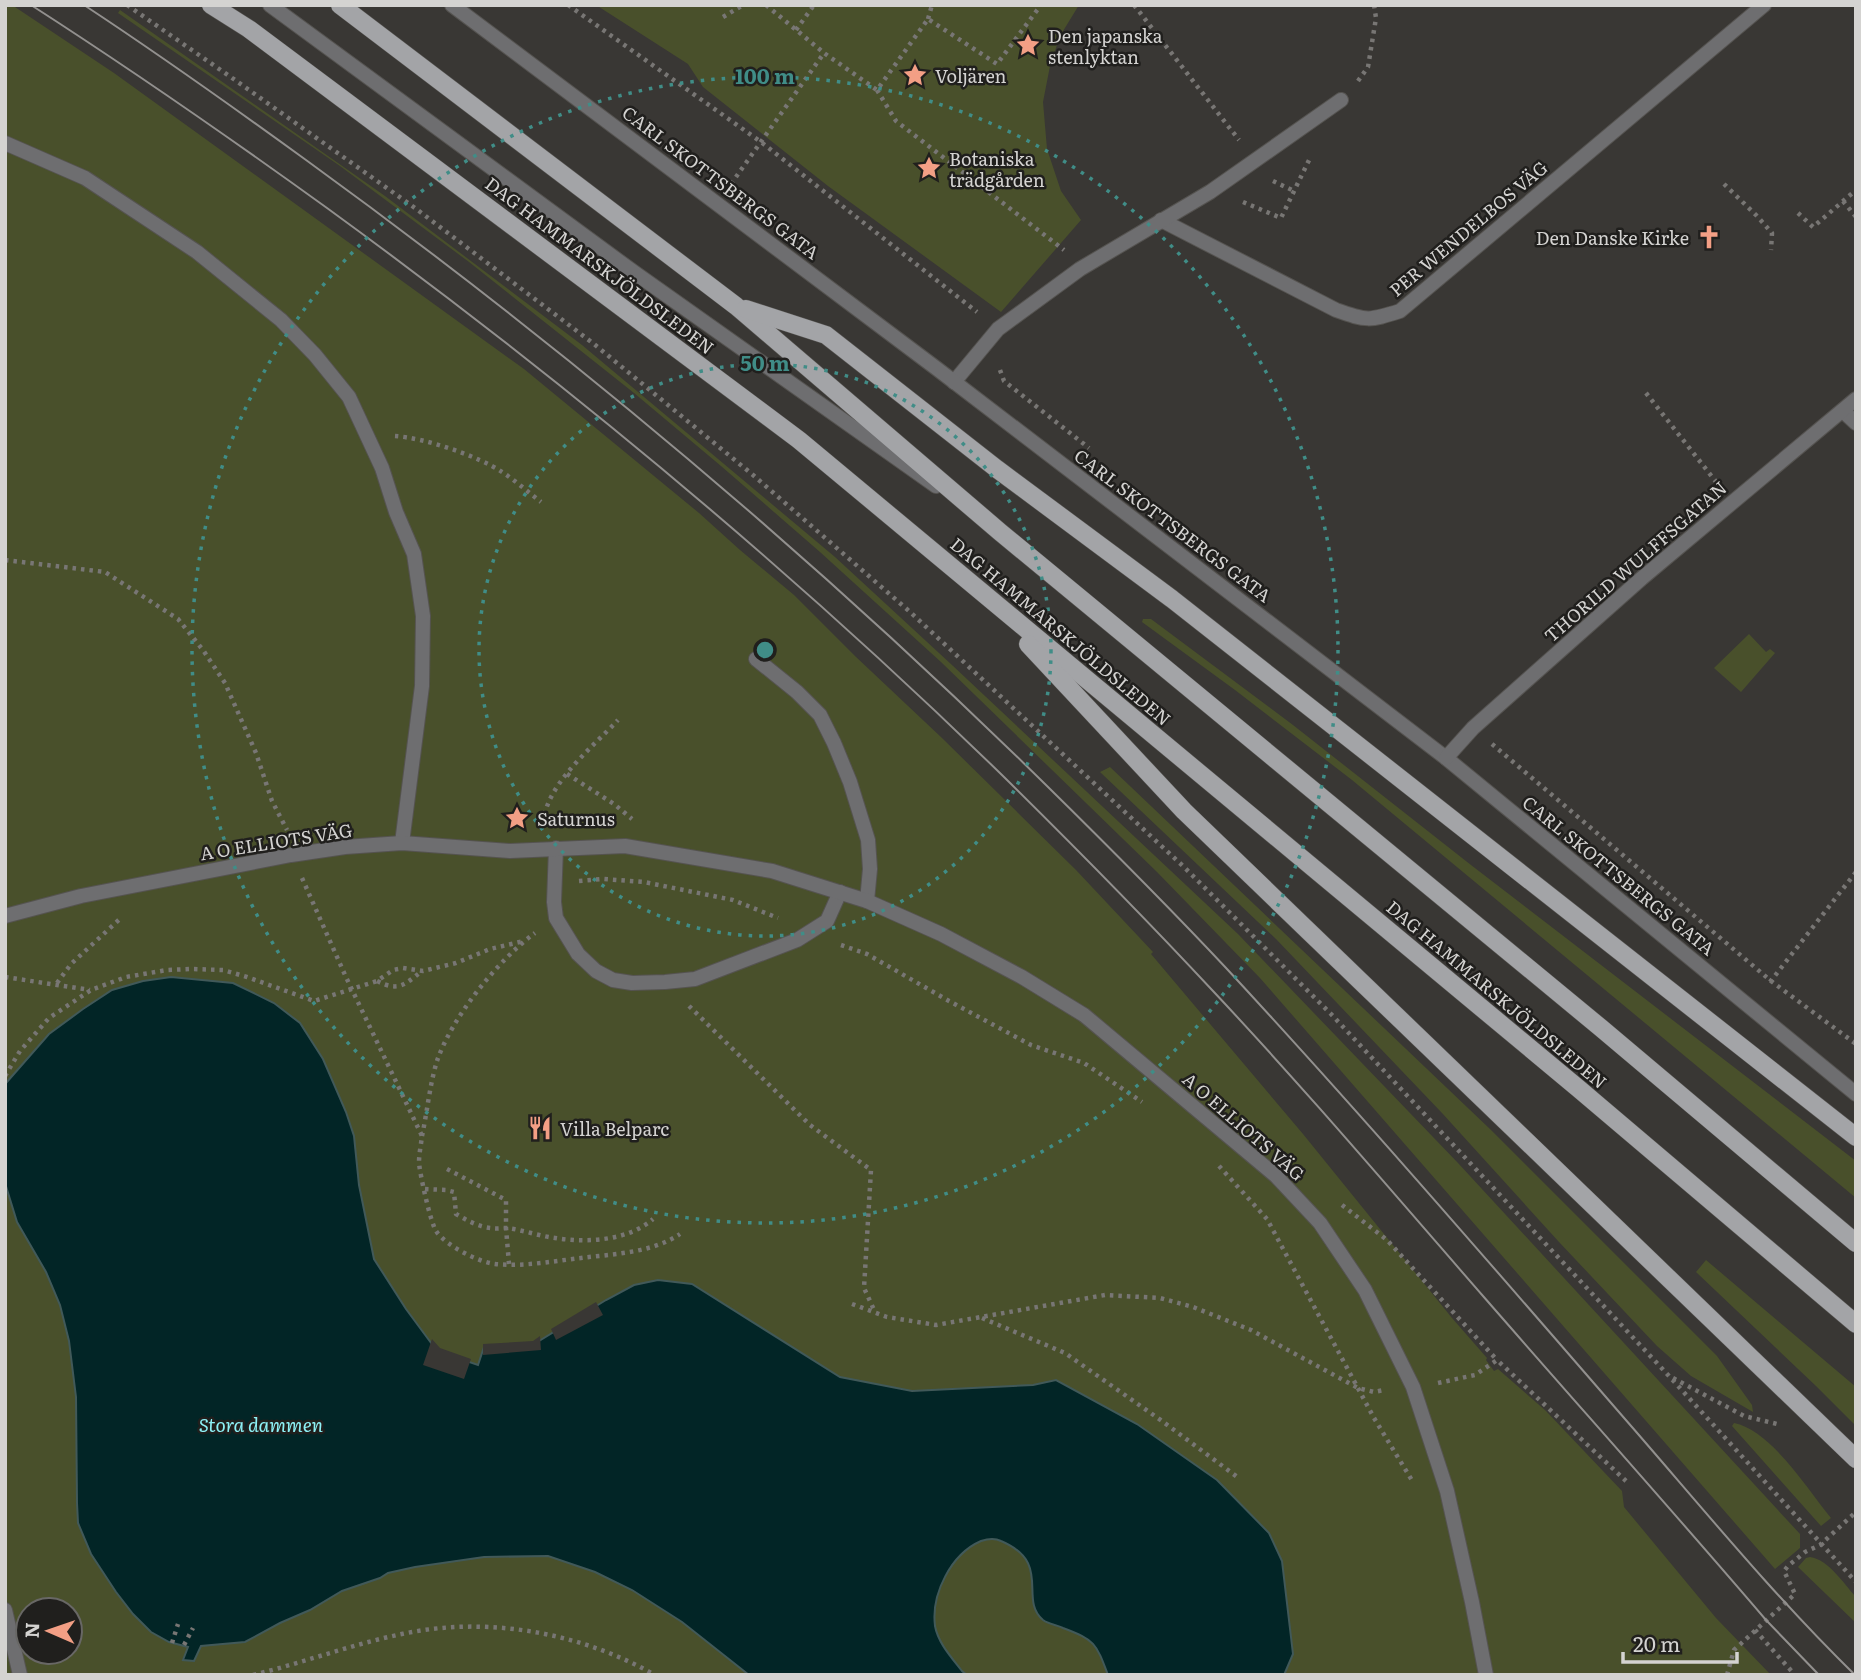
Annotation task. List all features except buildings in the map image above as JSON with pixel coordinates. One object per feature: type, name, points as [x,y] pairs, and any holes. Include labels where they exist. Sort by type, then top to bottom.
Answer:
[{"type":"main road","name":"DAG HAMMARSKJÖLDSLEDEN","points":[[211,5],[249,29],[788,432],[1579,1089],[1856,1324]]},
{"type":"main road","name":"DAG HAMMARSKJÖLDSLEDEN","points":[[340,5],[736,306],[1000,532],[1856,1243]]},
{"type":"main road","points":[[736,306],[826,335],[997,469],[1183,607],[1856,1137]]},
{"type":"main road","points":[[979,590],[1184,811],[1856,1459]]},
{"type":"street","points":[[270,5],[635,273],[1000,532]]},
{"type":"street","name":"CARL SKOTTSBERGS GATA","points":[[452,5],[954,382],[1446,758],[1856,1094]]},
{"type":"street","name":"PER WENDELBOS VÄG","points":[[1160,220],[1336,310],[1360,319],[1373,319],[1400,311],[1764,5]]},
{"type":"street","points":[[954,382],[998,329],[1080,269],[1213,189],[1341,100]]},
{"type":"street","points":[[5,143],[85,178],[197,252],[281,320],[315,355],[349,397],[371,444],[414,554],[424,616],[422,686],[402,843]]},
{"type":"street","name":"THORILD WULFFSGATAN","points":[[1446,758],[1473,728],[1642,578],[1856,399]]},
{"type":"street","points":[[1843,411],[1856,423]]},
{"type":"street","points":[[756,659],[797,692],[820,715],[834,743],[850,782],[868,840],[870,869],[867,901]]},
{"type":"street","name":"A O ELLIOTS VÄG","points":[[5,916],[80,896],[345,847],[402,843],[510,850],[625,846],[772,871],[867,901],[941,934],[1084,1014],[1276,1176],[1320,1223],[1365,1290],[1413,1387],[1447,1490],[1486,1675]]},
{"type":"street","points":[[551,848],[556,918],[578,954],[596,971],[613,980],[632,983],[695,979],[797,940],[827,921],[840,892]]},
{"type":"street","points":[[5,1610],[20,1675]]},
{"type":"path","points":[[127,5],[415,208],[594,344],[753,475],[909,611],[1184,867],[1331,1014],[1669,1376],[1856,1582]]},
{"type":"path","points":[[568,5],[761,142],[998,329],[1001,342],[999,372],[1004,381],[1090,449]]},
{"type":"path","points":[[723,17],[743,5]]},
{"type":"path","points":[[766,5],[824,53],[877,90],[897,121],[1069,254],[1080,269]]},
{"type":"path","points":[[796,30],[814,5]]},
{"type":"path","points":[[877,90],[928,19],[932,5]]},
{"type":"path","points":[[928,19],[998,64],[1041,5]]},
{"type":"path","points":[[1134,5],[1224,118],[1254,161]]},
{"type":"path","points":[[1341,100],[1368,67],[1376,18],[1374,5]]},
{"type":"path","points":[[717,203],[824,53]]},
{"type":"path","points":[[1213,189],[1281,218],[1315,147],[1322,113]]},
{"type":"path","points":[[1724,184],[1772,233],[1771,250]]},
{"type":"path","points":[[1798,213],[1813,227],[1856,190]]},
{"type":"path","points":[[987,199],[991,194]]},
{"type":"path","points":[[1843,201],[1856,217]]},
{"type":"path","points":[[1646,393],[1721,487]]},
{"type":"path","points":[[371,444],[393,436],[444,447],[501,471],[541,502]]},
{"type":"path","points":[[5,560],[105,572],[178,620],[203,650],[225,683],[286,830],[291,855],[422,1136]]},
{"type":"path","points":[[551,848],[543,823],[544,813],[553,793],[567,774],[618,720]]},
{"type":"path","points":[[1473,728],[1771,981],[1856,1044]]},
{"type":"path","points":[[567,774],[628,814],[659,851]]},
{"type":"path","points":[[1751,1008],[1856,872]]},
{"type":"path","points":[[554,886],[574,881],[603,879],[644,882],[733,900],[809,933],[867,954],[1031,1045],[1084,1063],[1148,1106]]},
{"type":"path","points":[[57,984],[71,964],[122,916]]},
{"type":"path","points":[[556,918],[524,941],[485,982],[457,1022],[437,1061],[419,1163],[427,1205],[436,1231],[454,1247],[474,1259],[495,1264],[622,1252],[663,1243],[680,1234]]},
{"type":"path","points":[[5,1076],[20,1051],[49,1018],[91,990],[126,977],[167,970],[223,971],[314,1001],[377,981],[393,970],[403,968],[423,971],[524,941]]},
{"type":"path","points":[[377,981],[388,987],[398,987],[423,971]]},
{"type":"path","points":[[5,977],[91,990]]},
{"type":"path","points":[[665,982],[810,1125],[871,1170],[864,1288],[875,1312]]},
{"type":"path","points":[[1211,1158],[1267,1219],[1374,1418],[1417,1491]]},
{"type":"path","points":[[447,1169],[506,1200],[509,1264]]},
{"type":"path","points":[[425,1189],[446,1189],[454,1192],[456,1214],[466,1220],[488,1228],[506,1228],[557,1238],[577,1240],[628,1234],[643,1228],[653,1219]]},
{"type":"path","points":[[1338,1202],[1387,1240],[1497,1360],[1626,1481]]},
{"type":"path","points":[[852,1304],[901,1320],[936,1325],[1105,1295],[1160,1298],[1193,1307],[1251,1330],[1358,1388],[1374,1392],[1475,1375],[1497,1360]]},
{"type":"path","points":[[981,1318],[1065,1353],[1240,1479]]},
{"type":"path","points":[[1669,1376],[1744,1416],[1777,1424]]},
{"type":"path","points":[[1727,1675],[1734,1650],[1796,1594],[1784,1571],[1805,1552],[1820,1545],[1856,1512]]},
{"type":"path","points":[[172,1643],[178,1624]]},
{"type":"path","points":[[253,1675],[366,1643],[414,1632],[454,1627],[518,1630],[576,1641],[626,1659],[655,1675]]},
{"type":"path","points":[[184,1645],[193,1628]]},
{"type":"path","points":[[1755,1630],[1795,1675]]},
{"type":"green space","points":[[5,5],[12,5],[114,73],[524,369],[794,595],[1076,870],[1153,952],[1151,954],[1303,1134],[1487,1358],[1494,1371],[1498,1369],[1546,1411],[1622,1491],[1624,1507],[1716,1618],[1771,1675],[5,1675]]},
{"type":"green space","name":"Botaniska trädgården","points":[[596,5],[1079,5],[1060,36],[1050,66],[1043,102],[1047,149],[1061,191],[1081,220],[1001,312],[828,186],[703,87],[688,64]]},
{"type":"green space","points":[[120,10],[385,196],[582,345],[835,557],[1238,934],[1458,1163],[1800,1534],[1800,1548],[1775,1569],[1260,978],[1157,872],[941,662],[820,552],[634,393],[469,262],[340,166],[118,13]]},
{"type":"green space","points":[[1143,619],[1151,619],[1293,725],[1856,1161],[1856,1198],[1352,780],[1142,622]]},
{"type":"green space","points":[[1749,634],[1766,652],[1770,649],[1775,653],[1741,692],[1714,668]]},
{"type":"green space","points":[[1110,767],[1490,1129],[1717,1356],[1752,1405],[1753,1412],[1691,1376],[1657,1346],[1442,1113],[1276,939],[1100,772]]},
{"type":"green space","points":[[1706,1260],[1856,1387],[1856,1426],[1696,1272]]},
{"type":"green space","points":[[1734,1423],[1748,1428],[1775,1449],[1831,1518],[1821,1526],[1732,1426]]},
{"type":"green space","points":[[1810,1557],[1829,1567],[1856,1597],[1856,1623],[1798,1567]]},
{"type":"water","name":"Stora dammen","points":[[171,977],[233,983],[274,1003],[300,1023],[323,1059],[354,1136],[359,1185],[374,1259],[437,1351],[478,1365],[484,1347],[534,1344],[634,1285],[658,1280],[692,1284],[840,1377],[912,1391],[1033,1385],[1056,1380],[1137,1424],[1217,1480],[1269,1533],[1282,1561],[1293,1654],[1284,1675],[1108,1675],[1093,1644],[1074,1632],[1043,1620],[1033,1602],[1031,1570],[1026,1560],[1017,1550],[994,1539],[981,1541],[961,1555],[945,1576],[936,1601],[935,1626],[939,1638],[967,1675],[749,1675],[682,1622],[632,1590],[595,1572],[548,1556],[484,1557],[388,1573],[342,1591],[245,1642],[201,1646],[194,1661],[183,1660],[188,1647],[169,1642],[151,1632],[133,1614],[91,1554],[78,1523],[76,1397],[69,1341],[60,1305],[46,1272],[17,1222],[5,1183],[6,1083],[49,1034],[112,990],[143,981]]},
{"type":"pier","points":[[596,1302],[603,1315],[556,1340],[551,1329]]},
{"type":"pier","points":[[540,1336],[541,1350],[483,1355],[483,1344],[533,1341]]},
{"type":"pier","points":[[432,1339],[440,1348],[471,1359],[464,1379],[423,1365]]},
{"type":"tram line","points":[[31,5],[291,182],[504,341],[676,480],[760,552],[924,701],[1083,856],[1248,1028],[1766,1620],[1819,1675]]},
{"type":"tram line","points":[[84,5],[279,140],[500,306],[688,459],[870,618],[959,701],[1115,853],[1227,969],[1428,1192],[1766,1582],[1855,1675]]},
{"type":"place","name":"Den japanska stenlyktan","points":[[1028,45]]},
{"type":"place","name":"Voljären","points":[[915,75]]},
{"type":"place","name":"Botaniska trädgården","points":[[929,168]]},
{"type":"place","name":"Den Danske Kirke","points":[[1709,237]]},
{"type":"place","name":"Saturnus","points":[[517,818]]},
{"type":"place","name":"Villa Belparc","points":[[540,1128]]}]
